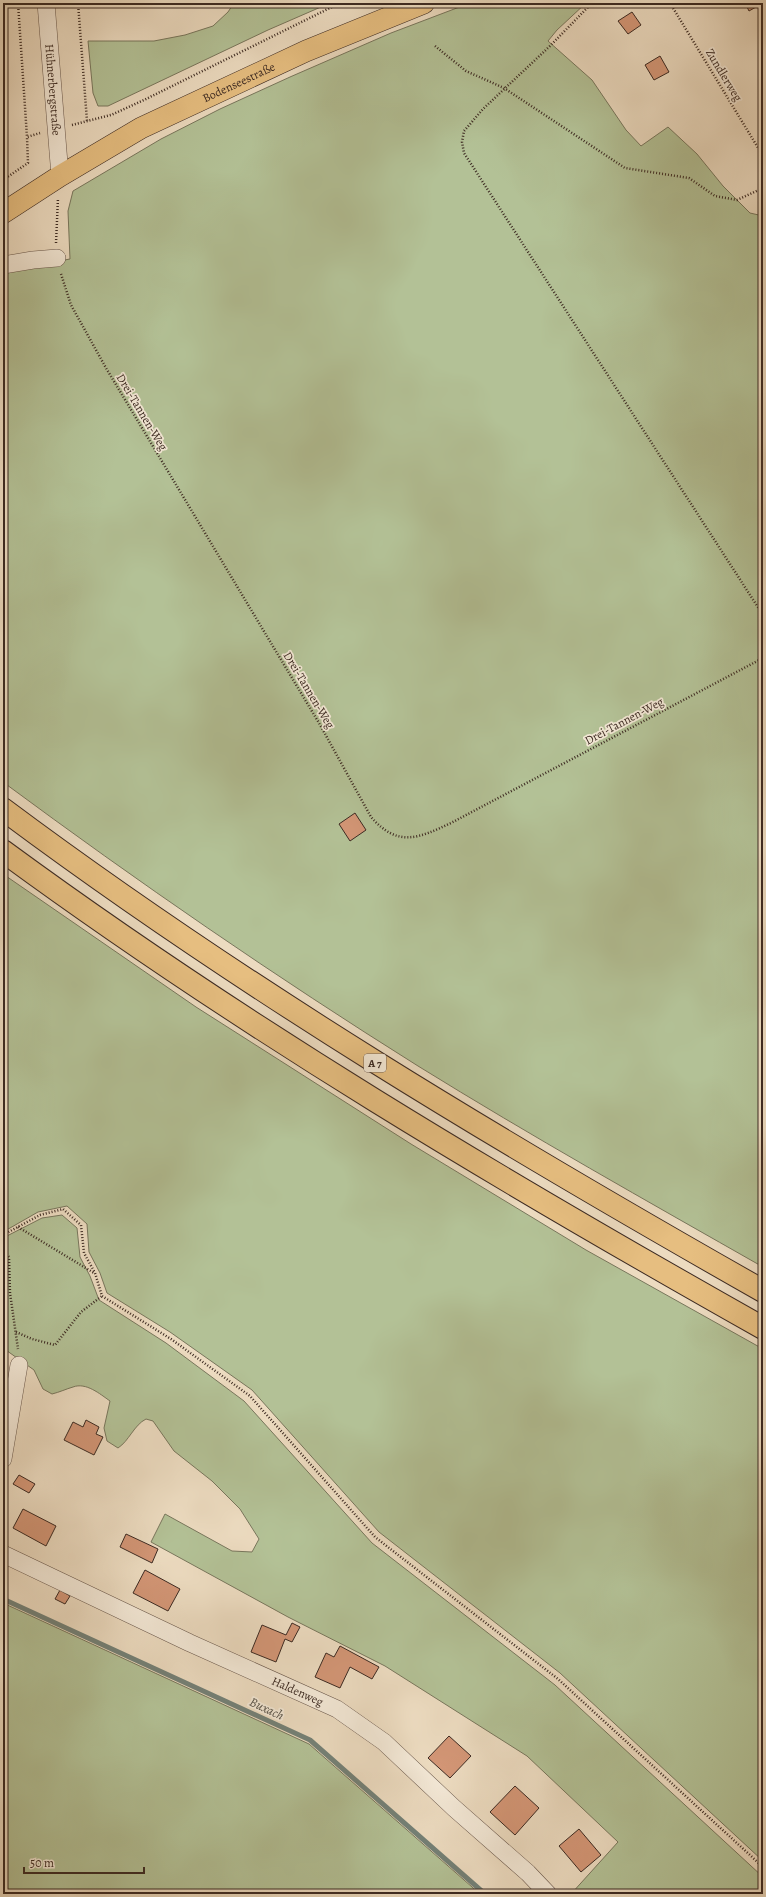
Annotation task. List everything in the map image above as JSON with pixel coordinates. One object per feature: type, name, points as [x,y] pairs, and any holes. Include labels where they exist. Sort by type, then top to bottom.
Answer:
[{"type":"highway","name":"A 7","points":[[3,810],[61,853],[199,949],[306,1019],[536,1161],[763,1291]]},
{"type":"highway","points":[[3,851],[197,985],[384,1107],[567,1216],[763,1328]]},
{"type":"main road","name":"Bodenseestraße","points":[[3,213],[60,176],[142,128],[306,51],[424,3]]},
{"type":"street","name":"Hühnerbergstraße","points":[[46,3],[60,176]]},
{"type":"street","points":[[3,265],[57,258]]},
{"type":"street","points":[[3,1459],[19,1364]]},
{"type":"street","name":"Haldenweg","points":[[3,1554],[190,1644],[337,1709],[384,1742],[454,1808],[528,1873],[548,1894]]},
{"type":"path","points":[[3,180],[28,163],[18,3]]},
{"type":"path","points":[[78,3],[86,121]]},
{"type":"path","points":[[27,137],[111,115],[144,100],[335,4],[340,3]]},
{"type":"path","points":[[592,3],[550,46],[504,88],[464,131],[462,142],[464,153],[763,615]]},
{"type":"path","name":"Zundlerweg","points":[[670,3],[763,156]]},
{"type":"path","points":[[435,46],[466,71],[504,88],[625,168],[689,178],[715,196],[737,200],[763,188]]},
{"type":"path","name":"Drei-Tannen-Weg","points":[[60,176],[56,211],[57,258],[71,305],[106,368],[318,723],[371,817],[388,832],[396,836],[406,838],[428,834],[763,658]]},
{"type":"path","points":[[3,1235],[40,1214],[63,1209],[81,1225],[84,1253],[95,1273],[102,1296],[171,1339],[250,1396],[375,1537],[558,1679],[763,1867]]},
{"type":"path","points":[[18,1227],[95,1273]]},
{"type":"path","points":[[3,1249],[9,1257],[10,1293],[19,1364]]},
{"type":"path","points":[[16,1332],[32,1339],[55,1345],[81,1312],[102,1296]]},
{"type":"green space","points":[[234,3],[330,3],[268,30],[108,106],[98,106],[93,93],[88,41],[154,41],[185,35],[213,26],[228,12]]},
{"type":"green space","points":[[470,3],[586,3],[557,30],[548,41],[592,80],[626,130],[641,146],[668,127],[697,154],[723,186],[750,213],[763,216],[763,1267],[503,1118],[418,1066],[312,998],[208,928],[3,782],[3,271],[70,259],[68,211],[73,191],[161,139],[220,109],[290,77],[391,33]]},
{"type":"green space","points":[[3,874],[196,1007],[411,1144],[586,1250],[763,1349],[763,1861],[560,1673],[379,1532],[252,1390],[170,1332],[107,1293],[100,1273],[89,1252],[87,1224],[67,1206],[38,1212],[3,1232]]},
{"type":"green space","points":[[62,1215],[77,1228],[80,1257],[90,1276],[99,1300],[166,1343],[244,1401],[372,1543],[555,1685],[763,1877],[763,1894],[571,1894],[618,1842],[527,1756],[385,1666],[288,1617],[151,1542],[165,1514],[232,1551],[252,1552],[259,1539],[240,1509],[212,1481],[174,1451],[153,1421],[146,1419],[142,1422],[118,1448],[107,1441],[104,1428],[110,1401],[88,1387],[83,1386],[73,1387],[52,1394],[43,1389],[34,1370],[3,1348],[3,1238],[42,1218]]},
{"type":"green space","points":[[3,1603],[309,1744],[480,1894],[3,1894]]},
{"type":"building","points":[[745,3],[763,3],[749,11]]},
{"type":"building","points":[[632,12],[641,25],[628,34],[618,21]]},
{"type":"building","points":[[660,56],[669,72],[654,80],[645,65]]},
{"type":"building","points":[[3,71],[6,77],[3,127]]},
{"type":"building","points":[[355,813],[366,830],[350,841],[339,824]]},
{"type":"building","points":[[86,1420],[99,1427],[96,1434],[103,1437],[94,1455],[64,1440],[73,1422],[83,1427]]},
{"type":"building","points":[[19,1475],[35,1484],[29,1493],[13,1484]]},
{"type":"building","points":[[23,1509],[56,1526],[46,1546],[13,1528]]},
{"type":"building","points":[[126,1534],[158,1549],[152,1563],[120,1547]]},
{"type":"building","points":[[145,1570],[180,1589],[168,1611],[133,1593]]},
{"type":"building","points":[[60,1590],[70,1596],[65,1604],[55,1599]]},
{"type":"building","points":[[292,1623],[300,1627],[292,1642],[285,1639],[276,1662],[251,1652],[262,1625],[286,1635]]},
{"type":"building","points":[[340,1646],[379,1667],[372,1679],[350,1667],[340,1688],[315,1677],[326,1653],[334,1657]]},
{"type":"building","points":[[449,1736],[471,1756],[450,1778],[428,1758]]},
{"type":"building","points":[[515,1786],[539,1808],[515,1835],[490,1812]]},
{"type":"building","points":[[579,1829],[601,1855],[581,1872],[559,1846]]},
{"type":"waterway","name":"Buxach","points":[[3,1599],[310,1740],[485,1894]]}]
